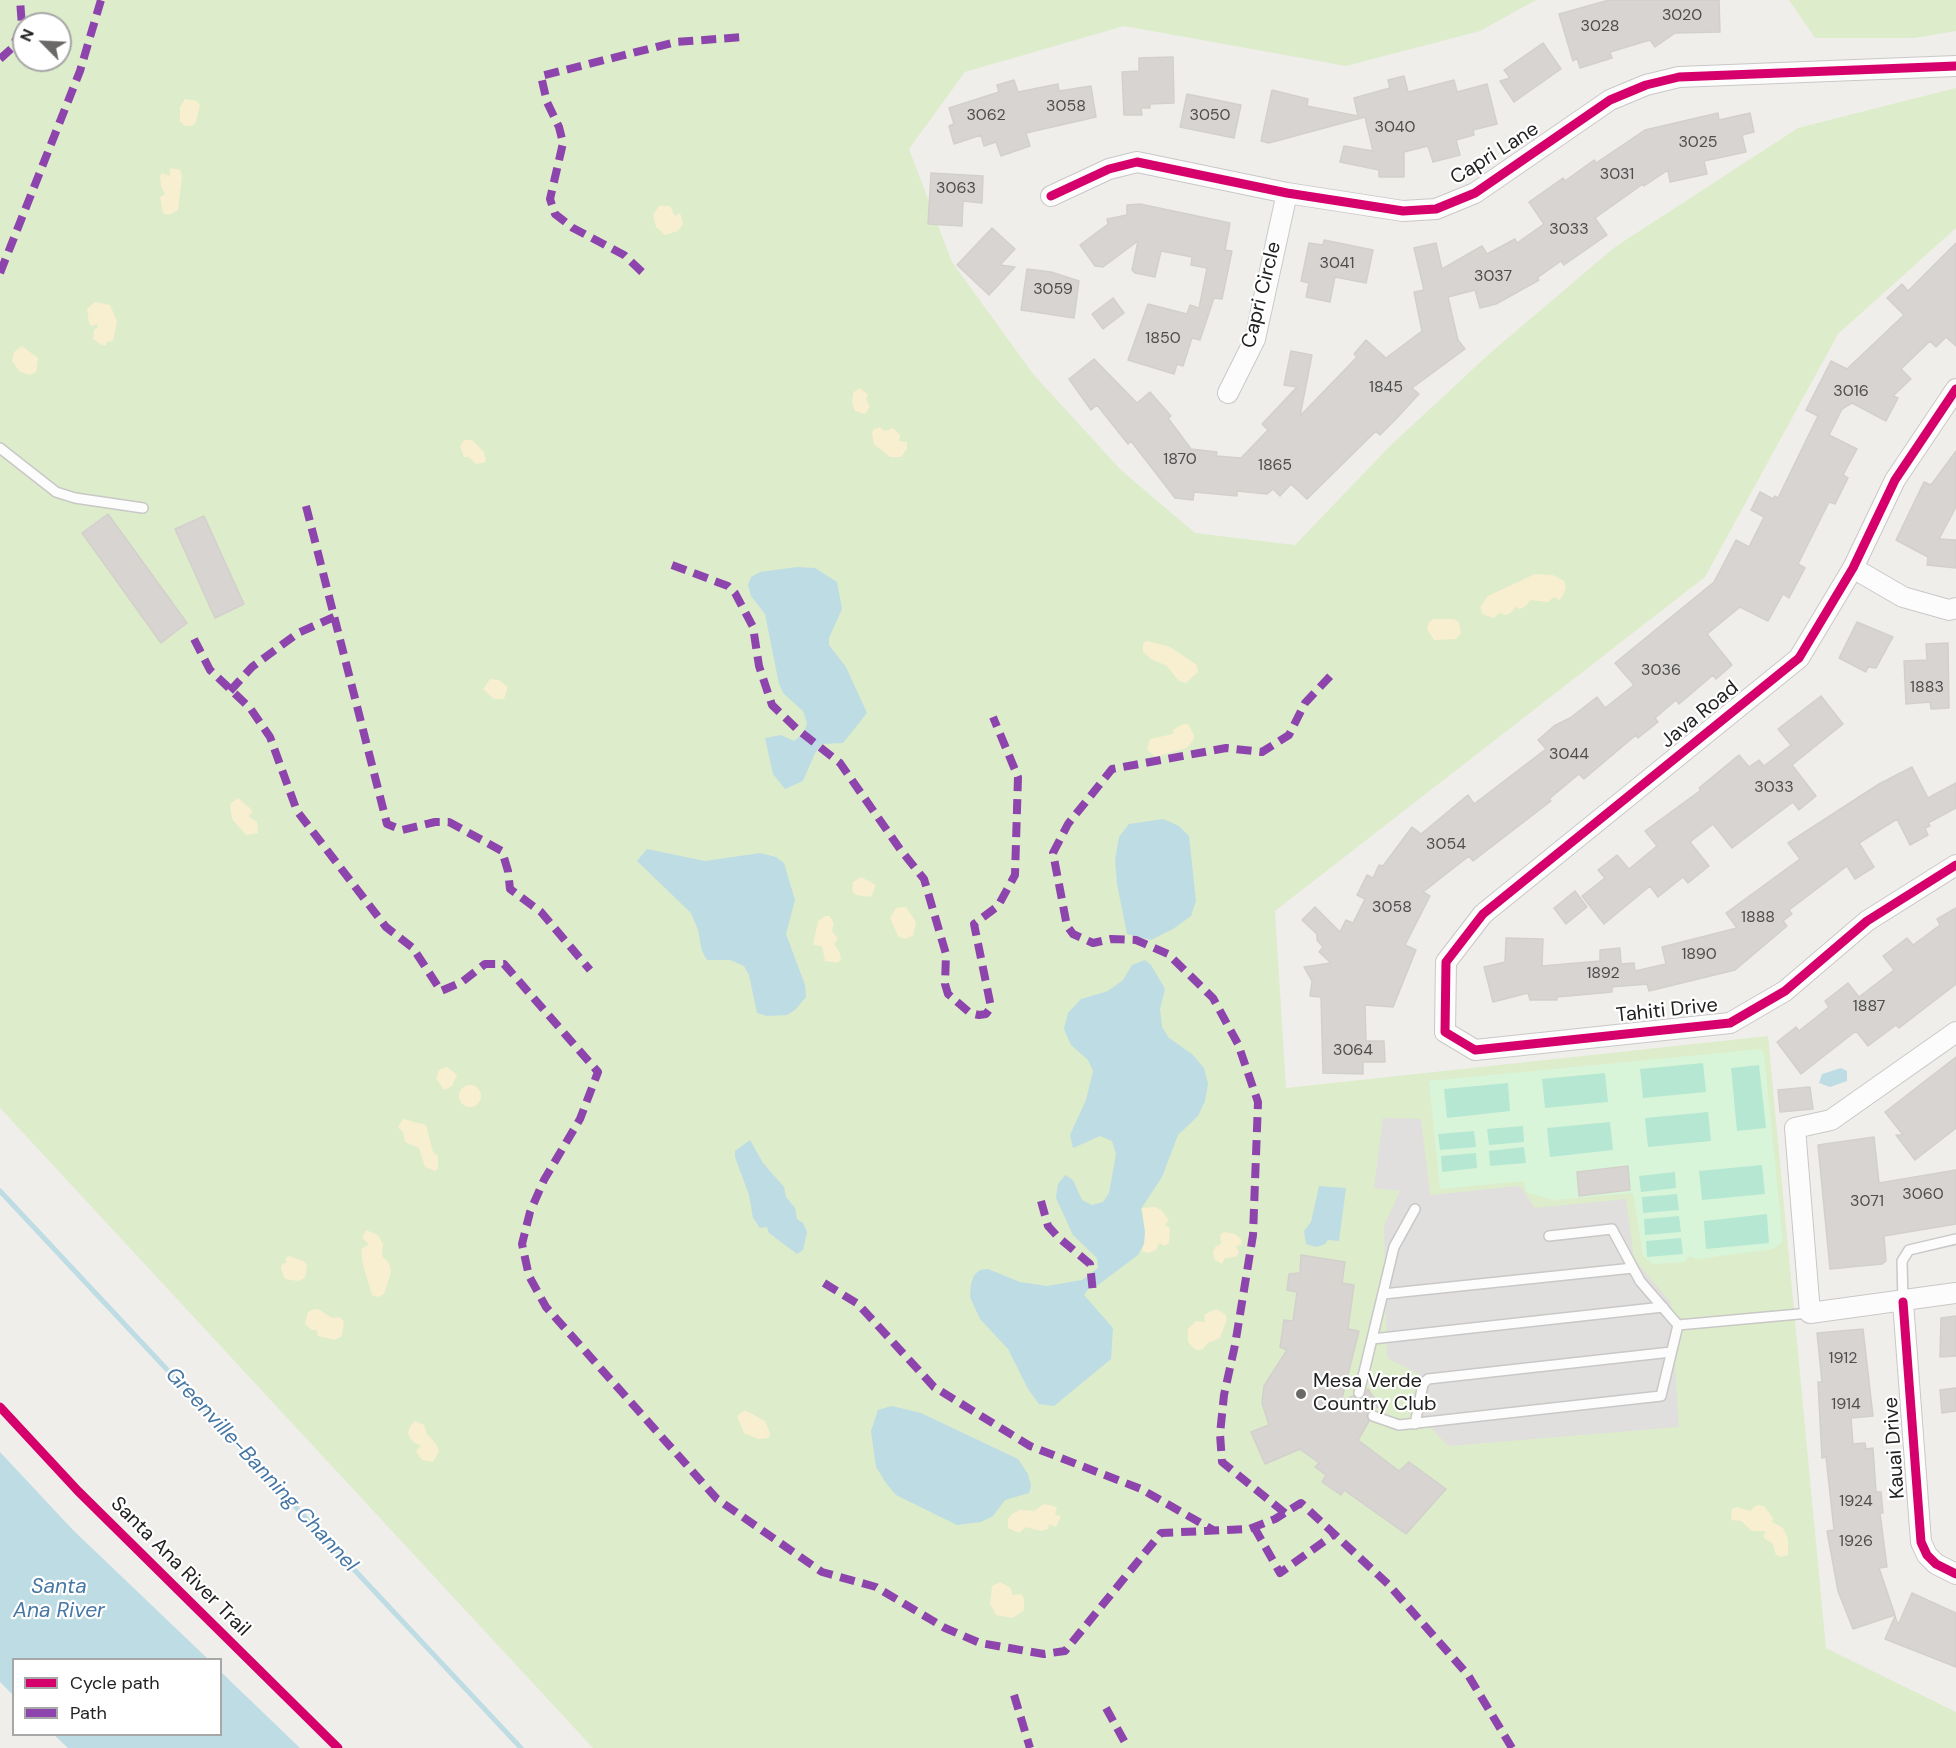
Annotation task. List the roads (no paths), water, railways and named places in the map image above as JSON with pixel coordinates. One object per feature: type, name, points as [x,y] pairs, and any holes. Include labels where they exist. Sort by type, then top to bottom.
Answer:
[{"type":"street","name":"Capri Lane","points":[[1051,196],[1109,169],[1137,162],[1287,193],[1403,211],[1436,209],[1475,193],[1610,100],[1646,85],[1679,77],[1956,66]]},
{"type":"street","name":"Capri Circle","points":[[1228,393],[1255,339],[1287,193]]},
{"type":"street","name":"Java Road","points":[[1445,1032],[1446,962],[1483,914],[1799,658],[1853,568],[1895,480],[1956,389]]},
{"type":"street","points":[[1853,568],[1903,597],[1949,610],[1956,608]]},
{"type":"street","name":"Tahiti Drive","points":[[1445,1032],[1475,1050],[1730,1023],[1785,991],[1867,921],[1956,865]]},
{"type":"street","points":[[1956,1032],[1831,1120],[1795,1128],[1810,1313],[1956,1293]]},
{"type":"street","name":"Kauai Drive","points":[[1903,1302],[1921,1542],[1927,1555],[1936,1564],[1956,1574]]},
{"type":"lane","points":[[0,448],[56,492],[75,498],[143,508]]},
{"type":"lane","points":[[1359,1393],[1394,1248],[1415,1209]]},
{"type":"lane","points":[[1549,1236],[1612,1229],[1633,1268],[1678,1325]]},
{"type":"lane","points":[[1903,1302],[1902,1261],[1909,1250],[1956,1239]]},
{"type":"lane","points":[[1383,1294],[1633,1268]]},
{"type":"lane","points":[[1372,1339],[1663,1307]]},
{"type":"lane","points":[[1678,1325],[1810,1313]]},
{"type":"lane","points":[[1373,1416],[1399,1425],[1415,1424],[1661,1396],[1678,1325]]},
{"type":"lane","points":[[1415,1424],[1423,1384],[1428,1379],[1671,1352]]},
{"type":"water","points":[[797,567],[815,568],[837,582],[842,609],[829,638],[829,645],[846,667],[867,713],[843,743],[822,744],[815,753],[803,781],[785,789],[773,774],[765,738],[781,735],[794,741],[804,733],[807,723],[803,711],[784,694],[779,684],[765,614],[751,596],[748,585],[751,577],[760,572]]},
{"type":"water","points":[[1163,819],[1179,826],[1189,836],[1196,901],[1191,916],[1173,929],[1151,940],[1127,934],[1117,884],[1115,860],[1119,837],[1129,824]]},
{"type":"water","points":[[647,849],[705,861],[760,853],[776,857],[784,863],[795,900],[786,934],[805,985],[806,997],[795,1010],[787,1015],[767,1016],[757,1013],[749,975],[744,966],[730,960],[707,960],[702,951],[698,930],[691,913],[637,861]]},
{"type":"water","points":[[1145,960],[1151,965],[1165,989],[1160,1009],[1162,1027],[1169,1038],[1192,1054],[1204,1068],[1208,1084],[1205,1101],[1198,1116],[1178,1135],[1162,1177],[1141,1209],[1145,1232],[1144,1244],[1138,1255],[1098,1285],[1089,1288],[1084,1295],[1113,1328],[1111,1359],[1054,1406],[1039,1404],[1028,1389],[1008,1349],[980,1319],[970,1297],[971,1284],[974,1275],[980,1270],[988,1269],[1020,1282],[1047,1286],[1082,1280],[1098,1268],[1097,1258],[1073,1235],[1056,1198],[1058,1184],[1065,1175],[1073,1180],[1082,1200],[1092,1205],[1103,1202],[1109,1193],[1116,1154],[1112,1141],[1100,1136],[1073,1148],[1070,1135],[1086,1100],[1093,1071],[1088,1060],[1071,1045],[1064,1029],[1068,1013],[1081,999],[1108,991],[1123,980],[1132,965]]},
{"type":"water","points":[[1841,1068],[1847,1071],[1847,1081],[1830,1087],[1819,1083],[1822,1074]]},
{"type":"water","points":[[750,1140],[763,1163],[784,1187],[786,1197],[795,1208],[797,1219],[803,1223],[807,1232],[803,1250],[797,1254],[769,1233],[767,1227],[760,1228],[753,1218],[749,1195],[735,1157],[735,1151]]},
{"type":"water","points":[[1319,1186],[1346,1188],[1339,1241],[1328,1240],[1325,1244],[1316,1247],[1306,1244],[1304,1231],[1311,1222]]},
{"type":"water","points":[[892,1406],[921,1413],[1018,1459],[1028,1474],[1031,1486],[1029,1493],[1005,1500],[993,1516],[981,1522],[957,1525],[896,1495],[876,1467],[871,1431],[878,1410]]},
{"type":"water","name":"Santa Ana River","points":[[0,1452],[73,1530],[207,1658],[12,1658],[12,1694],[0,1682]]},
{"type":"water","points":[[222,1673],[300,1748],[68,1748],[55,1736],[222,1736]]},
{"type":"waterway","name":"Greenville-Banning Channel","points":[[0,1191],[521,1748]]},
{"type":"place","name":"Mesa Verde Country Club","points":[[1301,1394]]}]
